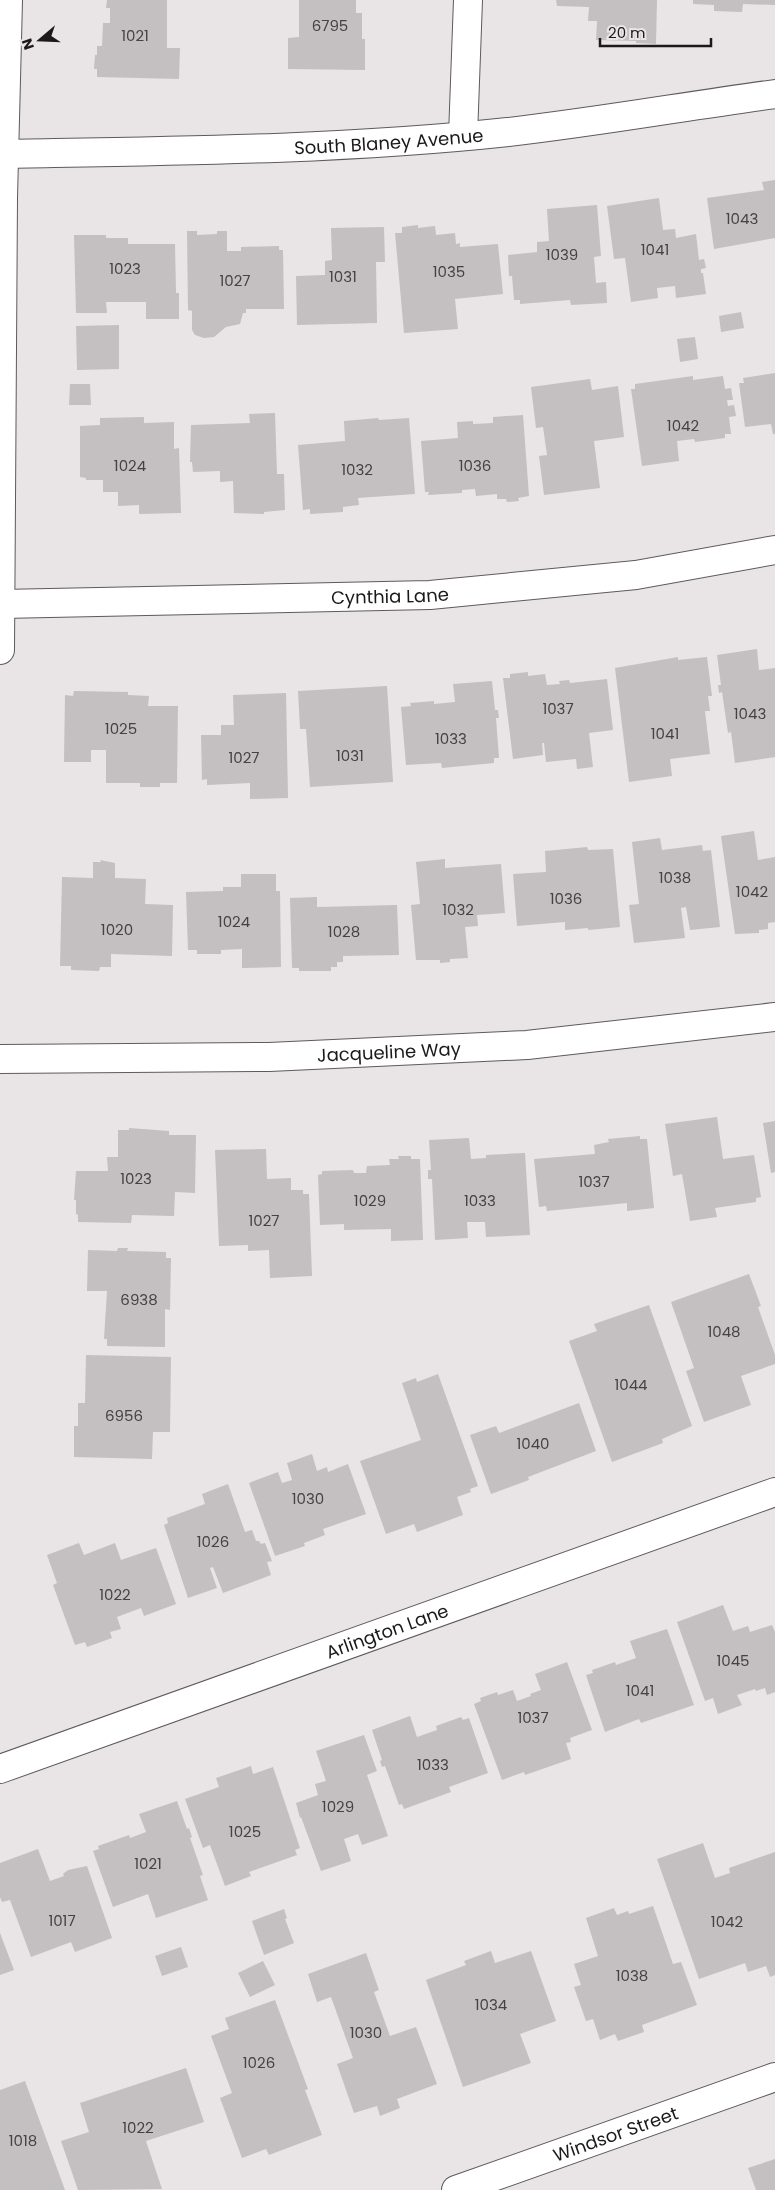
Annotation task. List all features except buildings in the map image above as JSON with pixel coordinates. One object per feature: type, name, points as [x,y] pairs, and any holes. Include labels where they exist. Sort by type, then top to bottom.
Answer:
[{"type":"street","points":[[0,650],[2,604],[2,154],[8,0]]},
{"type":"street","points":[[463,136],[468,0]]},
{"type":"street","name":"South Blaney Avenue","points":[[2,154],[327,145],[463,136],[508,132],[775,94]]},
{"type":"street","name":"Cynthia Lane","points":[[2,604],[430,595],[636,576],[775,550]]},
{"type":"street","name":"Jacqueline Way","points":[[0,1060],[269,1057],[528,1045],[775,1017]]},
{"type":"street","name":"Arlington Lane","points":[[0,1769],[775,1492]]},
{"type":"street","name":"Windsor Street","points":[[456,2190],[775,2077]]}]
